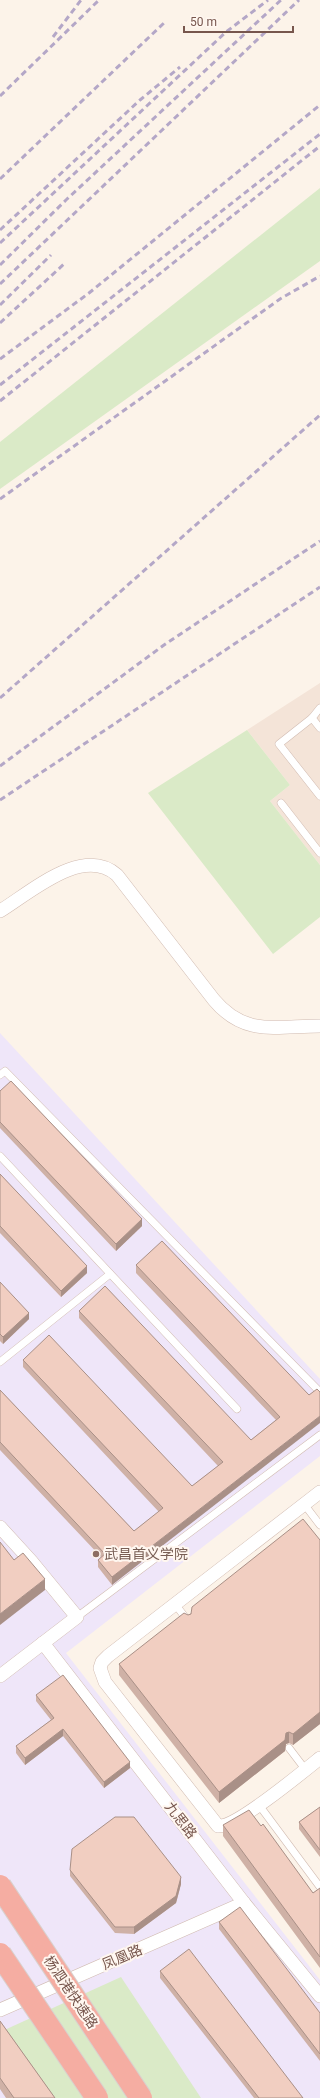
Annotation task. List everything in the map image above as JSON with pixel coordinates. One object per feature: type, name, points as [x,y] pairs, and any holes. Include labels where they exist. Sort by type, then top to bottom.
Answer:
[{"type":"highway","name":"杨泗港快速路","points":[[0,1886],[141,2098]]},
{"type":"highway","points":[[0,1954],[97,2098]]},
{"type":"street","points":[[0,911],[72,867],[88,864],[103,866],[117,875],[214,1000],[229,1016],[241,1023],[260,1027],[320,1026]]},
{"type":"street","points":[[320,1492],[108,1656],[102,1662],[100,1668],[101,1675],[218,1826],[228,1825],[259,1805],[320,1758]]},
{"type":"street","points":[[0,1527],[31,1561],[77,1617],[0,1676]]},
{"type":"street","name":"九思路","points":[[43,1643],[244,1903],[320,1996]]},
{"type":"street","name":"凤凰路","points":[[0,2008],[244,1903]]},
{"type":"lane","points":[[320,708],[312,718],[279,744],[320,796]]},
{"type":"lane","points":[[312,718],[320,728]]},
{"type":"lane","points":[[281,802],[320,853]]},
{"type":"lane","points":[[0,1075],[5,1071],[320,1392]]},
{"type":"lane","points":[[0,1156],[237,1409]]},
{"type":"lane","points":[[0,1362],[110,1274]]},
{"type":"lane","points":[[77,1617],[320,1435]]},
{"type":"lane","points":[[304,1504],[320,1525]]},
{"type":"lane","points":[[175,1604],[188,1621]]},
{"type":"lane","points":[[289,1748],[305,1769]]},
{"type":"lane","points":[[259,1805],[320,1887]]},
{"type":"shaded area","points":[[320,683],[320,865],[270,801],[290,785],[247,730]]},
{"type":"shaded area","name":"武昌首义学院","points":[[0,1033],[320,1379],[320,1456],[66,1653],[320,1980],[320,2098],[0,2098]]},
{"type":"green space","points":[[320,188],[320,261],[0,489],[0,442]]},
{"type":"green space","points":[[247,730],[290,785],[270,801],[320,865],[320,917],[273,954],[148,793]]},
{"type":"green space","points":[[121,1977],[201,2098],[47,2098],[0,2032]]},
{"type":"building","points":[[11,1081],[142,1219],[116,1244],[0,1122],[0,1091]]},
{"type":"building","points":[[0,1174],[87,1266],[61,1291],[0,1226]]},
{"type":"building","points":[[162,1241],[309,1395],[317,1389],[320,1392],[320,1416],[112,1577],[98,1560],[105,1554],[0,1442],[0,1390],[134,1531],[163,1508],[23,1360],[49,1335],[192,1486],[223,1462],[79,1311],[105,1286],[251,1440],[280,1417],[136,1265]]},
{"type":"building","points":[[0,1282],[29,1313],[3,1337],[0,1334]]},
{"type":"building","points":[[303,1519],[320,1540],[320,1712],[293,1734],[289,1732],[286,1733],[285,1740],[219,1792],[119,1664],[184,1613],[188,1615],[191,1614],[192,1607]]},
{"type":"building","points":[[0,1542],[14,1560],[23,1553],[45,1579],[0,1614]]},
{"type":"building","points":[[63,1675],[130,1762],[104,1782],[63,1729],[25,1758],[16,1746],[54,1718],[36,1695]]},
{"type":"building","points":[[320,1807],[320,1850],[299,1822]]},
{"type":"building","points":[[249,1810],[261,1826],[263,1824],[313,1893],[320,1888],[320,1957],[223,1825]]},
{"type":"building","points":[[115,1817],[134,1817],[181,1877],[176,1896],[134,1927],[115,1927],[70,1870],[72,1849]]},
{"type":"building","points":[[240,1907],[320,2013],[320,2054],[219,1922]]},
{"type":"building","points":[[189,1949],[303,2098],[259,2098],[160,1971]]},
{"type":"building","points":[[0,2021],[55,2098],[14,2098],[0,2078]]},
{"type":"railway","points":[[53,37],[81,0]]},
{"type":"railway","points":[[0,96],[99,0]]},
{"type":"railway","points":[[0,243],[226,32],[268,0]]},
{"type":"railway","points":[[0,265],[66,200],[281,0]]},
{"type":"railway","points":[[0,284],[299,0]]},
{"type":"railway","points":[[0,179],[165,22]]},
{"type":"railway","points":[[0,230],[140,100],[180,67]]},
{"type":"railway","points":[[0,359],[89,293],[320,105]]},
{"type":"railway","points":[[0,385],[320,134]]},
{"type":"railway","points":[[0,401],[320,146]]},
{"type":"railway","points":[[0,305],[51,255]]},
{"type":"railway","points":[[0,323],[64,264]]},
{"type":"railway","points":[[0,499],[280,299],[320,276]]},
{"type":"railway","points":[[0,698],[320,415]]},
{"type":"railway","points":[[0,766],[164,645],[320,541]]},
{"type":"railway","points":[[0,800],[320,587]]},
{"type":"place","name":"武昌首义学院","points":[[96,1554]]}]
